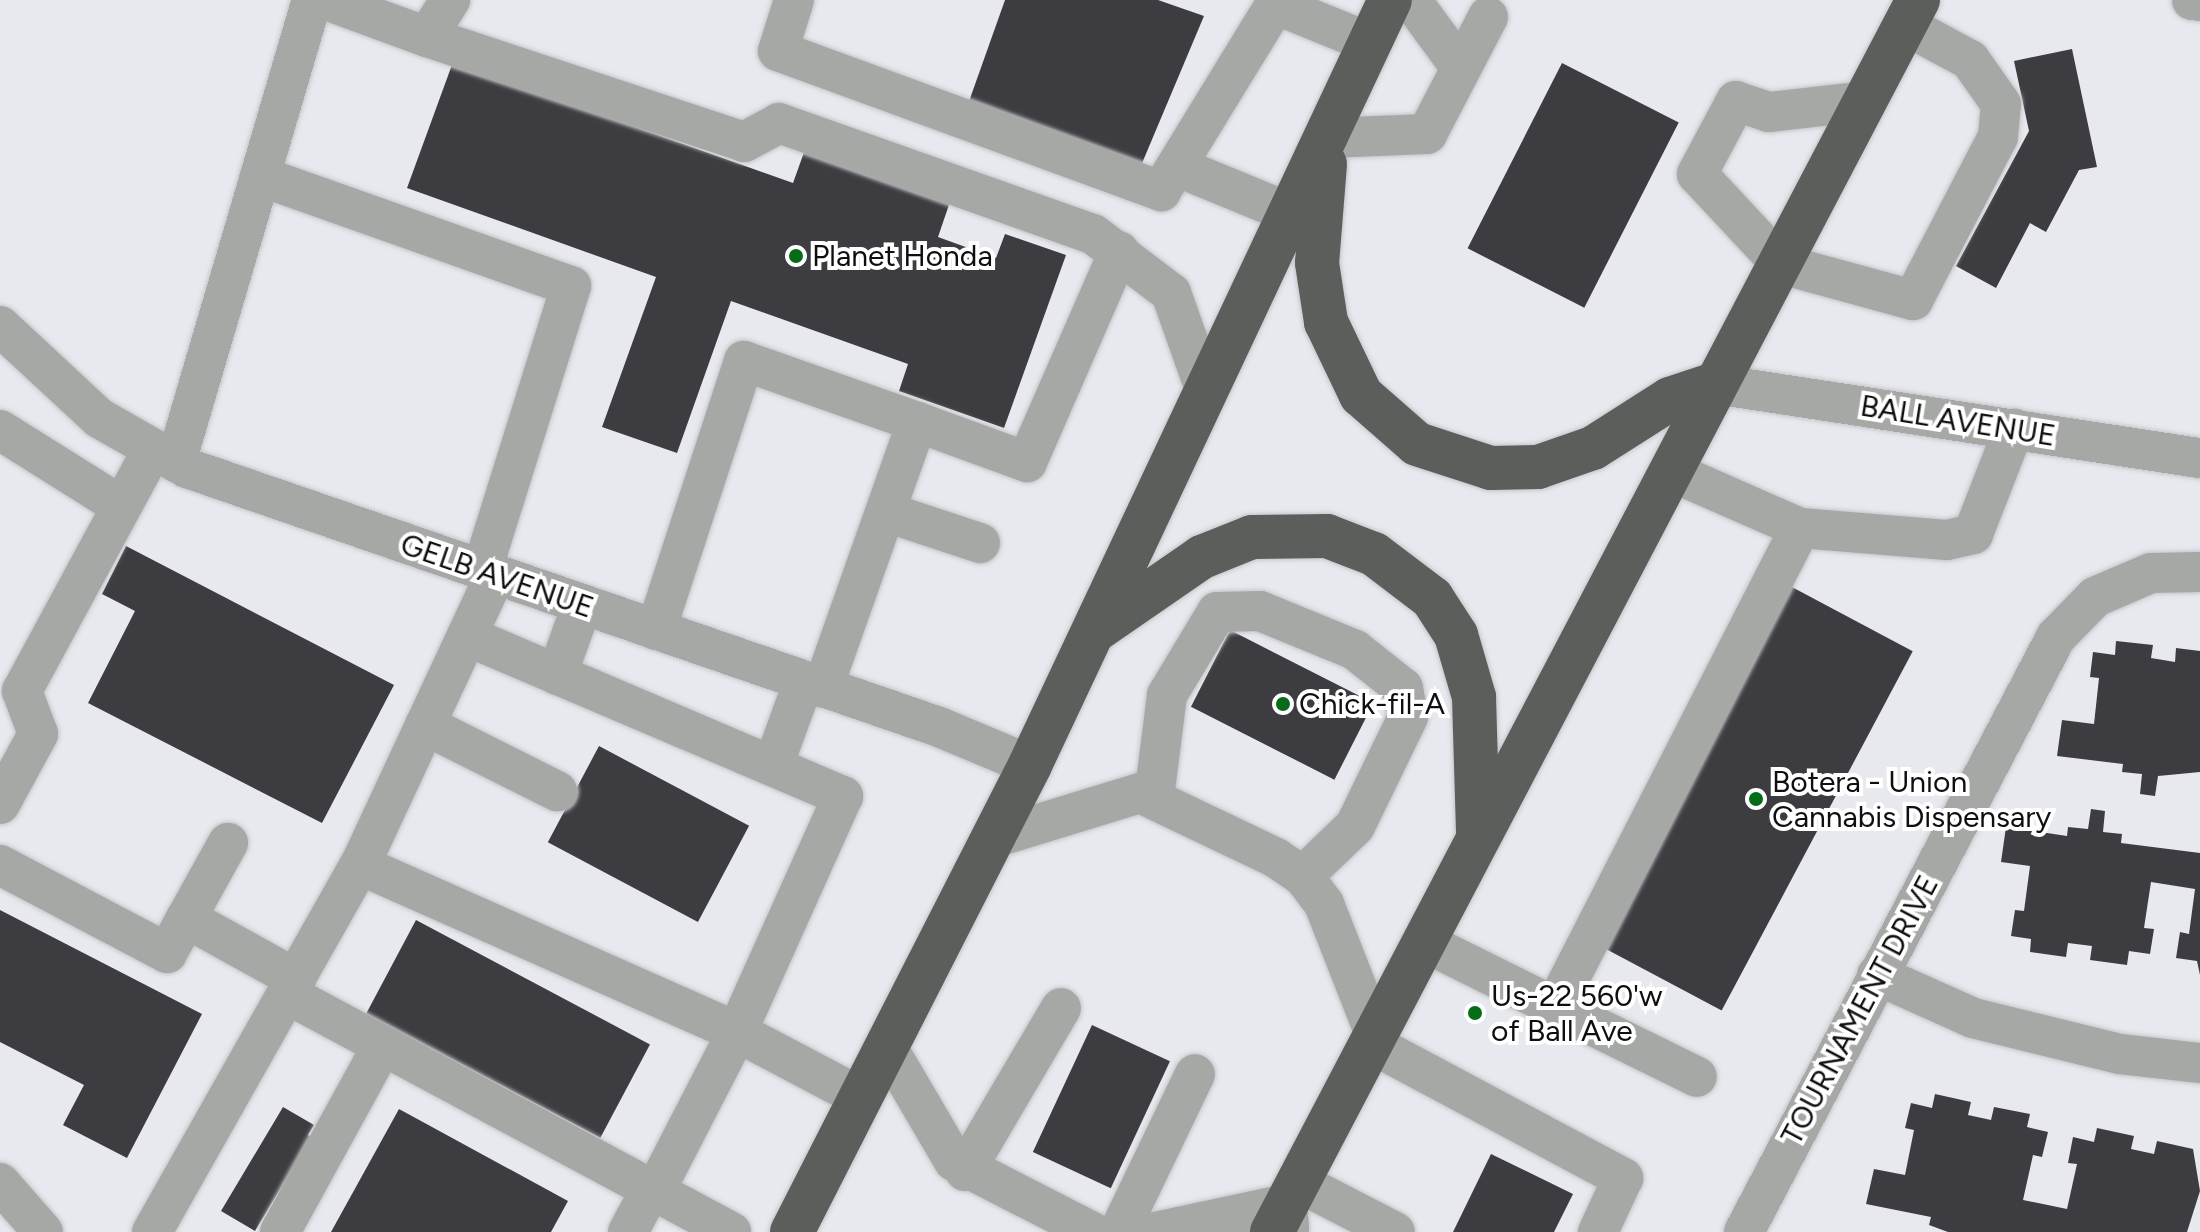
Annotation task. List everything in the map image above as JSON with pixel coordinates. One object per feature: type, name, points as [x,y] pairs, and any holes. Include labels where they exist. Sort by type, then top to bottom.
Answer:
[{"type":"highway","points":[[792,1232],[1030,765],[1390,0]]},
{"type":"highway","points":[[1287,1213],[1715,384],[1912,12]]},
{"type":"highway","points":[[1327,138],[1317,263],[1326,322],[1361,395],[1417,444],[1491,468],[1538,467],[1593,448],[1670,399],[1715,384]]},
{"type":"highway","points":[[1093,633],[1202,557],[1252,537],[1327,536],[1374,554],[1432,598],[1463,654],[1478,745],[1478,843]]},
{"type":"street","points":[[0,804],[38,734],[22,691],[121,506],[164,456],[260,176],[312,0]]},
{"type":"street","points":[[326,0],[427,37],[744,142],[779,123],[1093,234],[1171,293],[1206,392]]},
{"type":"street","points":[[427,37],[450,0]]},
{"type":"street","points":[[794,0],[778,51],[1161,191],[1278,2],[1370,43]]},
{"type":"street","points":[[1411,0],[1461,68]]},
{"type":"street","points":[[2192,0],[2200,1]]},
{"type":"street","points":[[1866,101],[1769,112],[1736,101],[1697,174],[1781,264],[1913,300],[1998,137],[2001,104],[1970,60],[1912,12]]},
{"type":"street","points":[[1327,138],[1427,134],[1488,17]]},
{"type":"street","points":[[1178,167],[1290,213]]},
{"type":"street","points":[[152,1232],[360,865],[467,636],[571,286],[260,176]]},
{"type":"street","points":[[656,630],[744,361],[1027,462],[1119,251]]},
{"type":"street","name":"GELB AVENUE","points":[[1,330],[59,386],[164,456],[488,573],[814,684],[1030,765]]},
{"type":"street","name":"BALL AVENUE","points":[[1715,384],[2200,458]]},
{"type":"street","points":[[773,766],[814,684],[886,512],[917,422]]},
{"type":"street","points":[[1670,471],[1800,528],[1947,540],[1973,534],[2014,429]]},
{"type":"street","points":[[0,430],[121,506]]},
{"type":"street","points":[[886,512],[980,543]]},
{"type":"street","points":[[1555,1007],[1800,528]]},
{"type":"street","name":"TOURNAMENT DRIVE","points":[[1744,1232],[2056,637],[2095,597],[2151,573],[2200,572]]},
{"type":"street","points":[[557,675],[582,605]]},
{"type":"street","points":[[1154,798],[1167,695],[1217,612],[1260,611],[1355,650],[1403,688],[1408,717],[1355,826],[1303,876]]},
{"type":"street","points":[[467,636],[843,796],[737,1032],[628,1232]]},
{"type":"street","points":[[425,725],[557,791]]},
{"type":"street","points":[[993,838],[1124,796],[1154,798],[1303,876],[1324,904],[1374,1041],[1623,1178],[1598,1232]]},
{"type":"street","points":[[0,865],[167,953],[228,843]]},
{"type":"street","points":[[360,865],[737,1032],[862,1098]]},
{"type":"street","points":[[186,918],[381,1048],[731,1232]]},
{"type":"street","points":[[1426,943],[1697,1077]]},
{"type":"street","points":[[1877,975],[1973,1018],[2120,1054],[2200,1063]]},
{"type":"street","points":[[965,1171],[1061,1008]]},
{"type":"street","points":[[887,1047],[965,1171],[1092,1232]]},
{"type":"street","points":[[280,1232],[381,1048]]},
{"type":"street","points":[[1119,1232],[1195,1074]]},
{"type":"street","points":[[0,1183],[43,1232]]},
{"type":"street","points":[[1155,1232],[1287,1213],[1395,1232]]},
{"type":"building","points":[[1005,0],[1158,0],[1204,16],[1140,168],[967,107]]},
{"type":"building","points":[[2072,49],[2097,167],[2079,170],[2046,232],[2030,223],[1996,288],[1956,266],[2029,131],[2014,61]]},
{"type":"building","name":"Planet Honda","points":[[453,62],[793,183],[807,144],[952,196],[938,237],[996,258],[1005,234],[1066,255],[1004,428],[899,391],[908,364],[731,301],[677,453],[602,427],[656,277],[407,188]]},
{"type":"building","points":[[1562,63],[1679,122],[1584,308],[1468,248]]},
{"type":"building","points":[[126,546],[394,685],[322,823],[88,703],[135,611],[102,594]]},
{"type":"building","name":"Botera - Union Cannabis Dispensary","points":[[1790,586],[1913,651],[1722,1011],[1599,945]]},
{"type":"building","name":"Chick-fil-A","points":[[1230,630],[1373,703],[1334,780],[1191,707]]},
{"type":"building","points":[[2116,641],[2153,645],[2151,658],[2175,662],[2176,648],[2200,651],[2200,772],[2158,776],[2155,796],[2140,794],[2142,774],[2122,772],[2123,764],[2057,756],[2062,720],[2094,724],[2099,678],[2090,677],[2093,652],[2115,655]]},
{"type":"building","points":[[599,746],[749,826],[698,922],[548,842]]},
{"type":"building","points":[[2091,809],[2105,811],[2103,832],[2122,834],[2121,843],[2200,853],[2200,975],[2197,961],[2176,958],[2180,932],[2189,934],[2195,889],[2151,882],[2144,928],[2154,929],[2150,954],[2129,951],[2127,965],[2090,960],[2092,946],[2068,943],[2066,957],[2030,952],[2031,939],[2011,936],[2015,910],[2024,911],[2030,866],[2001,862],[2006,827],[2067,836],[2068,827],[2088,829]]},
{"type":"building","points":[[0,910],[202,1014],[127,1158],[63,1125],[84,1085],[0,1042]]},
{"type":"building","points":[[416,920],[650,1044],[600,1138],[366,1014]]},
{"type":"building","points":[[1092,1025],[1170,1061],[1111,1188],[1033,1152]]},
{"type":"building","points":[[1935,1094],[1971,1102],[1968,1115],[1991,1120],[1994,1107],[2030,1114],[2027,1127],[2048,1132],[2042,1157],[2033,1155],[2023,1200],[2067,1209],[2077,1164],[2068,1163],[2073,1137],[2094,1142],[2097,1128],[2134,1136],[2131,1149],[2154,1154],[2157,1141],[2193,1149],[2200,1191],[2187,1232],[1948,1232],[1929,1225],[1931,1217],[1866,1204],[1874,1169],[1905,1175],[1914,1130],[1905,1128],[1911,1103],[1932,1108]]},
{"type":"building","points":[[283,1107],[314,1125],[308,1135],[342,1155],[306,1146],[255,1231],[221,1211]]},
{"type":"building","points":[[399,1109],[568,1201],[551,1232],[331,1232]]},
{"type":"building","points":[[1491,1154],[1573,1194],[1554,1232],[1453,1232]]},
{"type":"place","name":"Planet Honda","points":[[796,256]]},
{"type":"place","name":"Chick-fil-A","points":[[1283,704]]},
{"type":"place","name":"Botera - Union Cannabis Dispensary","points":[[1756,799]]},
{"type":"place","name":"Us-22 560'w of Ball Ave","points":[[1475,1013]]}]
